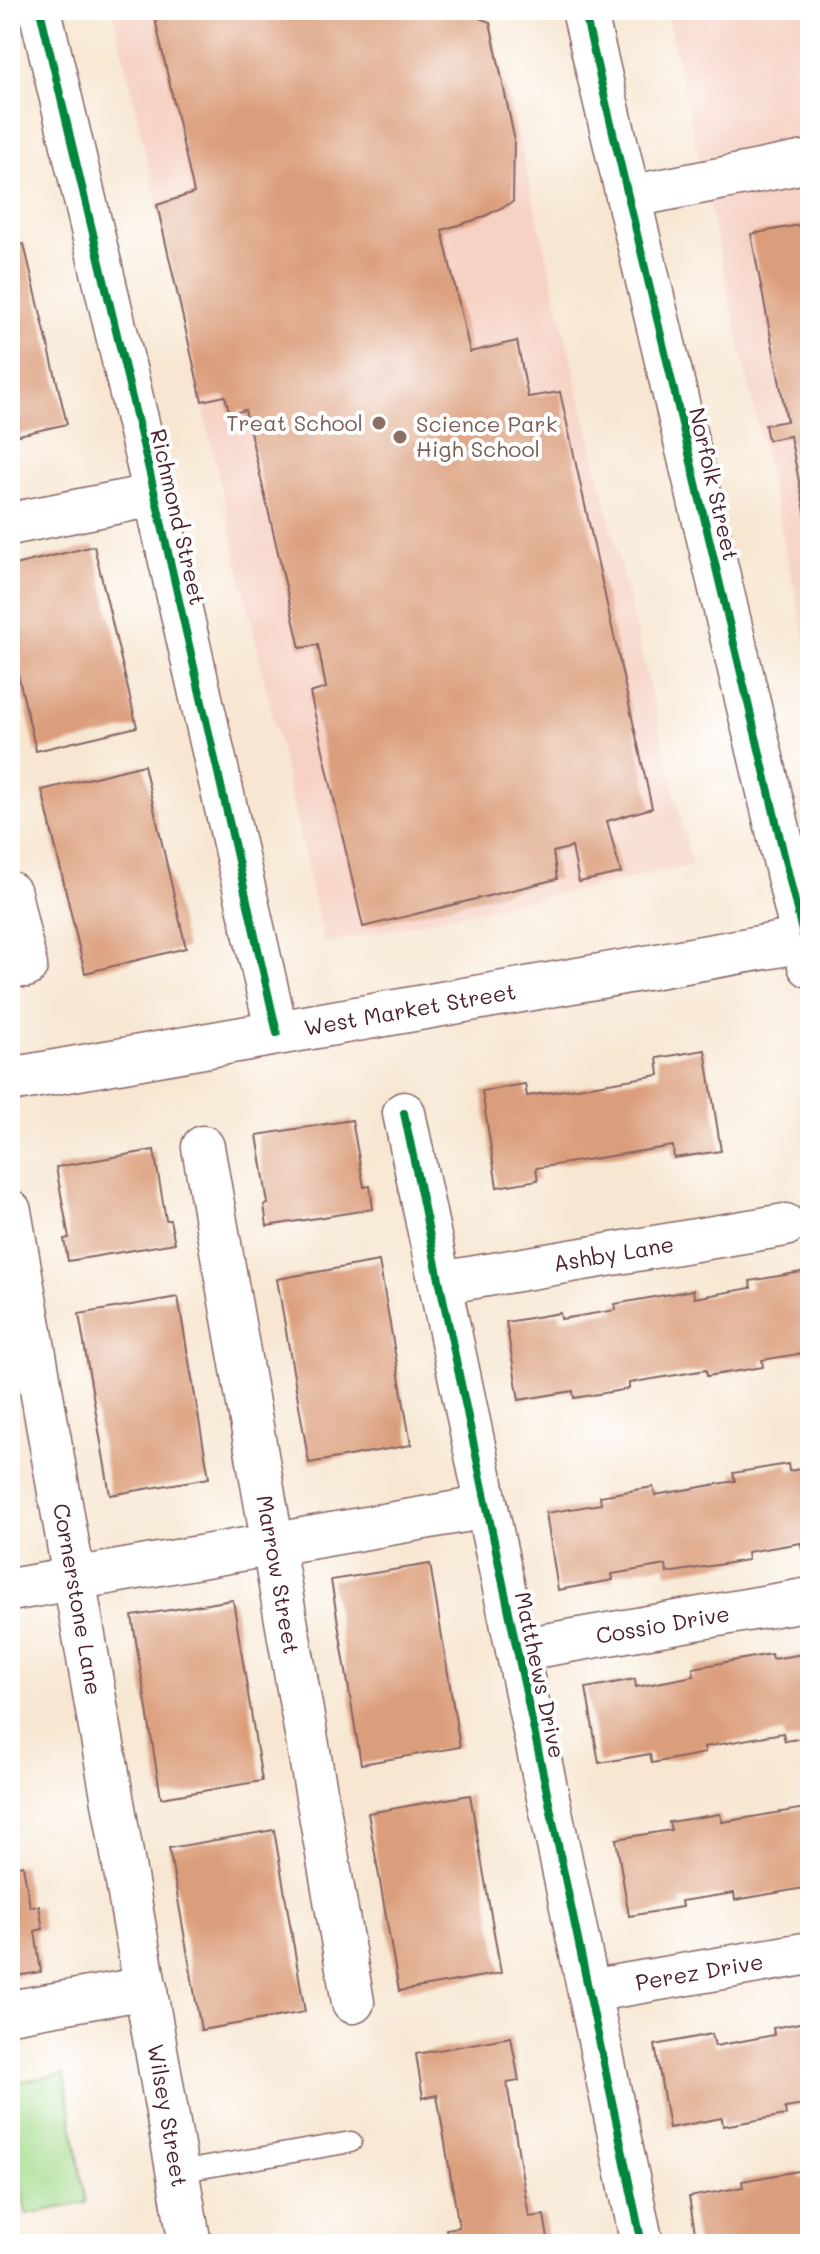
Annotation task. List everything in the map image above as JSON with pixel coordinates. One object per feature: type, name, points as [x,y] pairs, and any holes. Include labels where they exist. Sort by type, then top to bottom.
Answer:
[{"type":"main road","name":"Norfolk Street","points":[[584,10],[808,948]]},
{"type":"main road","name":"West Market Street","points":[[10,1080],[277,1033],[808,948]]},
{"type":"street","name":"Richmond Street","points":[[40,10],[155,495],[277,1033]]},
{"type":"street","points":[[628,197],[810,161]]},
{"type":"street","points":[[10,524],[155,495]]},
{"type":"street","points":[[10,893],[26,966]]},
{"type":"street","name":"Matthews Drive","points":[[404,1113],[642,2244]]},
{"type":"street","name":"Marrow Street","points":[[203,1147],[353,2002]]},
{"type":"street","name":"Cornerstone Lane","points":[[10,1211],[146,1988]]},
{"type":"street","name":"Ashby Lane","points":[[440,1283],[785,1225]]},
{"type":"street","points":[[10,1590],[487,1507]]},
{"type":"street","name":"Cossio Drive","points":[[517,1650],[810,1599]]},
{"type":"street","name":"Perez Drive","points":[[589,1991],[810,1953]]},
{"type":"street","points":[[10,2012],[146,1988]]},
{"type":"street","name":"Wilsey Street","points":[[146,1988],[190,2244]]},
{"type":"lane","points":[[178,2172],[351,2142]]},
{"type":"shaded area","name":"Science Park High School","points":[[113,10],[488,10],[692,865],[324,943]]},
{"type":"shaded area","points":[[666,10],[810,10],[810,662]]},
{"type":"green space","points":[[64,2074],[86,2203],[26,2214],[10,2120],[10,2083]]},
{"type":"building","name":"Science Park High School","points":[[153,10],[478,10],[481,19],[490,22],[514,137],[513,202],[481,218],[442,230],[470,352],[517,341],[528,397],[560,392],[652,808],[607,821],[621,873],[579,882],[572,847],[553,852],[557,879],[363,927],[310,693],[326,688],[318,645],[300,648],[245,410],[230,414],[225,396],[202,401],[157,205],[194,193]]},
{"type":"building","points":[[810,223],[809,532],[790,436],[768,440],[765,425],[787,421],[751,234]]},
{"type":"building","points":[[24,244],[67,424],[10,437],[10,248]]},
{"type":"building","points":[[94,546],[137,727],[36,751],[10,640],[10,566]]},
{"type":"building","points":[[144,765],[186,948],[85,973],[42,790]]},
{"type":"building","points":[[705,1050],[721,1151],[674,1158],[673,1146],[536,1168],[538,1180],[497,1187],[482,1091],[525,1084],[527,1096],[659,1075],[657,1058]]},
{"type":"building","points":[[352,1120],[364,1187],[370,1186],[373,1209],[267,1226],[264,1205],[268,1204],[257,1135]]},
{"type":"building","points":[[154,1150],[166,1220],[170,1220],[175,1243],[68,1261],[64,1239],[69,1238],[56,1167]]},
{"type":"building","points":[[379,1261],[411,1445],[309,1463],[277,1279]]},
{"type":"building","points":[[802,1272],[810,1319],[810,1352],[762,1360],[763,1367],[707,1376],[706,1370],[629,1383],[629,1389],[574,1398],[573,1391],[519,1400],[506,1322],[560,1313],[561,1319],[616,1310],[615,1304],[693,1290],[694,1298],[751,1288],[750,1281]]},
{"type":"building","points":[[178,1297],[209,1478],[110,1495],[79,1314]]},
{"type":"building","points":[[788,1464],[789,1471],[810,1467],[810,1548],[802,1550],[801,1543],[747,1552],[748,1560],[667,1573],[666,1565],[612,1574],[613,1580],[558,1590],[546,1513],[601,1504],[600,1496],[653,1487],[655,1495],[735,1481],[733,1473]]},
{"type":"building","points":[[430,1564],[460,1747],[361,1764],[331,1580]]},
{"type":"building","points":[[233,1600],[262,1781],[161,1798],[132,1616]]},
{"type":"building","points":[[810,1653],[810,1737],[785,1741],[783,1733],[704,1747],[705,1753],[652,1763],[650,1754],[599,1763],[586,1688],[635,1679],[636,1687],[694,1676],[693,1668],[771,1654],[772,1659]]},
{"type":"building","points":[[810,1794],[810,1887],[735,1900],[734,1893],[681,1901],[682,1907],[629,1916],[616,1839],[671,1830],[669,1822],[720,1814],[722,1822],[806,1808],[804,1795]]},
{"type":"building","points":[[470,1795],[501,1973],[399,1991],[368,1813]]},
{"type":"building","points":[[274,1830],[305,2012],[201,2030],[169,1848]]},
{"type":"building","points":[[23,1865],[30,1907],[39,1906],[43,1929],[35,1931],[41,1972],[10,1977],[10,1868]]},
{"type":"building","points":[[810,2021],[810,2104],[785,2108],[786,2115],[723,2126],[722,2118],[669,2128],[655,2045],[712,2034],[715,2046],[774,2035],[773,2028]]},
{"type":"building","points":[[511,2037],[519,2081],[507,2083],[529,2217],[544,2215],[549,2244],[448,2244],[446,2229],[459,2227],[437,2095],[423,2098],[416,2054]]},
{"type":"building","points":[[799,2171],[800,2178],[810,2176],[810,2244],[697,2244],[689,2197],[743,2187],[742,2181]]},
{"type":"cycle path","points":[[40,10],[155,495],[277,1033]]},
{"type":"cycle path","points":[[584,10],[810,965]]},
{"type":"cycle path","points":[[404,1113],[642,2244]]},
{"type":"place","name":"Treat School","points":[[379,423]]},
{"type":"place","name":"Science Park High School","points":[[400,437]]}]
